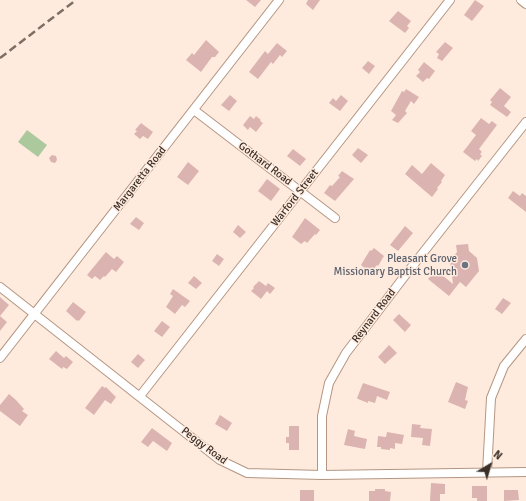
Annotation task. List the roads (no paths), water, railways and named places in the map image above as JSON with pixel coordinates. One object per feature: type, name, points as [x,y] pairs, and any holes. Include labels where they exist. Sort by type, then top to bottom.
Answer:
[{"type":"street","name":"Margaretta Road","points":[[0,358],[279,0]]},
{"type":"street","name":"Warford Street","points":[[140,396],[450,0]]},
{"type":"street","points":[[521,0],[526,4]]},
{"type":"street","name":"Gothard Road","points":[[194,110],[335,218]]},
{"type":"street","name":"Reynard Road","points":[[322,476],[322,416],[329,383],[346,353],[406,273],[526,122]]},
{"type":"street","name":"Peggy Road","points":[[0,287],[220,460],[247,473],[322,476],[526,472]]},
{"type":"street","points":[[487,472],[491,398],[504,366],[526,339]]},
{"type":"railway","points":[[0,58],[76,0]]},
{"type":"place","name":"Pleasant Grove Missionary Baptist Church","points":[[465,265]]}]
